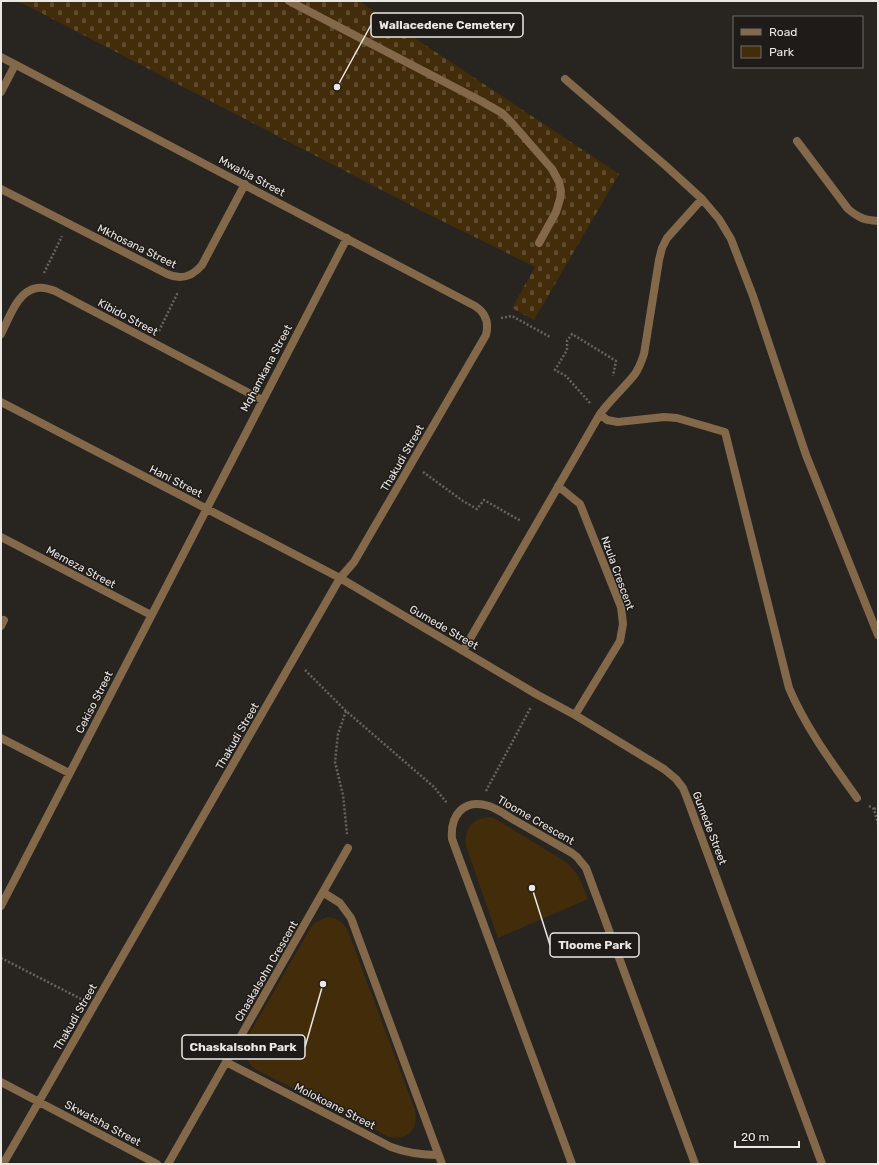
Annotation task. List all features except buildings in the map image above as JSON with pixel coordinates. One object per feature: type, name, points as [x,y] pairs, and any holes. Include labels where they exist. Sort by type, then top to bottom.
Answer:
[{"type":"street","points":[[289,1],[482,101],[502,113],[552,169],[559,182],[561,191],[556,212],[539,243]]},
{"type":"street","name":"Mwahla Street","points":[[1,57],[475,306],[481,310],[487,320]]},
{"type":"street","points":[[1,92],[15,65]]},
{"type":"street","points":[[565,79],[666,166],[702,200],[719,220],[731,239],[738,255],[806,455],[878,635]]},
{"type":"street","points":[[797,140],[848,209],[856,216],[864,220],[878,221]]},
{"type":"street","name":"Mkhosana Street","points":[[1,189],[173,277],[185,277],[198,271],[202,265],[245,184]]},
{"type":"street","points":[[463,651],[600,414],[606,405],[635,374],[644,354],[662,248],[667,238],[702,200]]},
{"type":"street","name":"Mqhamkana Street","points":[[206,509],[347,238]]},
{"type":"street","points":[[1,334],[18,301],[28,291],[37,287]]},
{"type":"street","name":"Kibido Street","points":[[37,287],[55,291],[262,400]]},
{"type":"street","name":"Thakudi Street","points":[[2,1164],[340,578],[354,562],[486,336],[488,328],[487,320]]},
{"type":"street","name":"Hani Street","points":[[1,402],[340,578]]},
{"type":"street","points":[[600,414],[607,420],[613,422],[664,417],[677,418],[725,432],[789,688],[798,710],[857,798]]},
{"type":"street","name":"Nzula Crescent","points":[[558,486],[580,504],[621,607],[623,624],[620,641],[575,715]]},
{"type":"street","name":"Cekiso Street","points":[[1,906],[206,509]]},
{"type":"street","name":"Memeza Street","points":[[1,537],[151,616]]},
{"type":"street","name":"Gumede Street","points":[[340,578],[575,715],[664,769],[676,779],[683,788],[822,1164]]},
{"type":"street","points":[[1,738],[70,773]]},
{"type":"street","name":"Tloome Crescent","points":[[456,814],[461,809],[474,804],[488,806],[572,853],[582,862],[586,868],[695,1164]]},
{"type":"street","points":[[456,814],[453,822],[452,839],[572,1164]]},
{"type":"street","name":"Chaskalsohn Crescent","points":[[168,1164],[324,894],[348,848]]},
{"type":"street","points":[[324,894],[340,903],[351,918],[442,1164]]},
{"type":"street","name":"Molokoane Street","points":[[226,1062],[391,1147],[411,1154],[438,1155]]},
{"type":"street","name":"Skwatsha Street","points":[[1,1082],[157,1164]]},
{"type":"path","points":[[37,287],[68,224]]},
{"type":"path","points":[[153,342],[185,277]]},
{"type":"path","points":[[487,320],[512,316],[550,337]]},
{"type":"path","points":[[600,414],[566,376],[555,370],[567,350],[567,341],[572,334],[616,361]]},
{"type":"path","points":[[412,464],[463,501],[477,509],[484,500],[534,528]]},
{"type":"path","points":[[292,663],[306,671],[346,711],[434,788],[456,814]]},
{"type":"path","points":[[485,792],[532,706]]},
{"type":"path","points":[[346,711],[338,734],[335,762],[343,795],[348,848]]},
{"type":"path","points":[[857,798],[874,809],[878,824]]},
{"type":"path","points":[[874,809],[878,807]]},
{"type":"path","points":[[1,958],[94,1006]]},
{"type":"green space","points":[[18,1],[359,1],[619,174],[534,320],[512,308],[535,267],[424,212]]},
{"type":"green space","points":[[481,818],[494,818],[569,865],[579,878],[588,899],[498,938],[466,846],[466,835],[470,827]]},
{"type":"green space","points":[[327,917],[340,921],[348,931],[415,1110],[416,1117],[414,1128],[407,1135],[402,1137],[389,1137],[255,1069],[245,1055],[245,1043],[247,1038],[311,927],[316,922]]},
{"type":"place","name":"Wallacedene Cemetery","points":[[337,87]]},
{"type":"place","name":"Tloome Park","points":[[532,888]]},
{"type":"place","name":"Chaskalsohn Park","points":[[323,984]]}]
